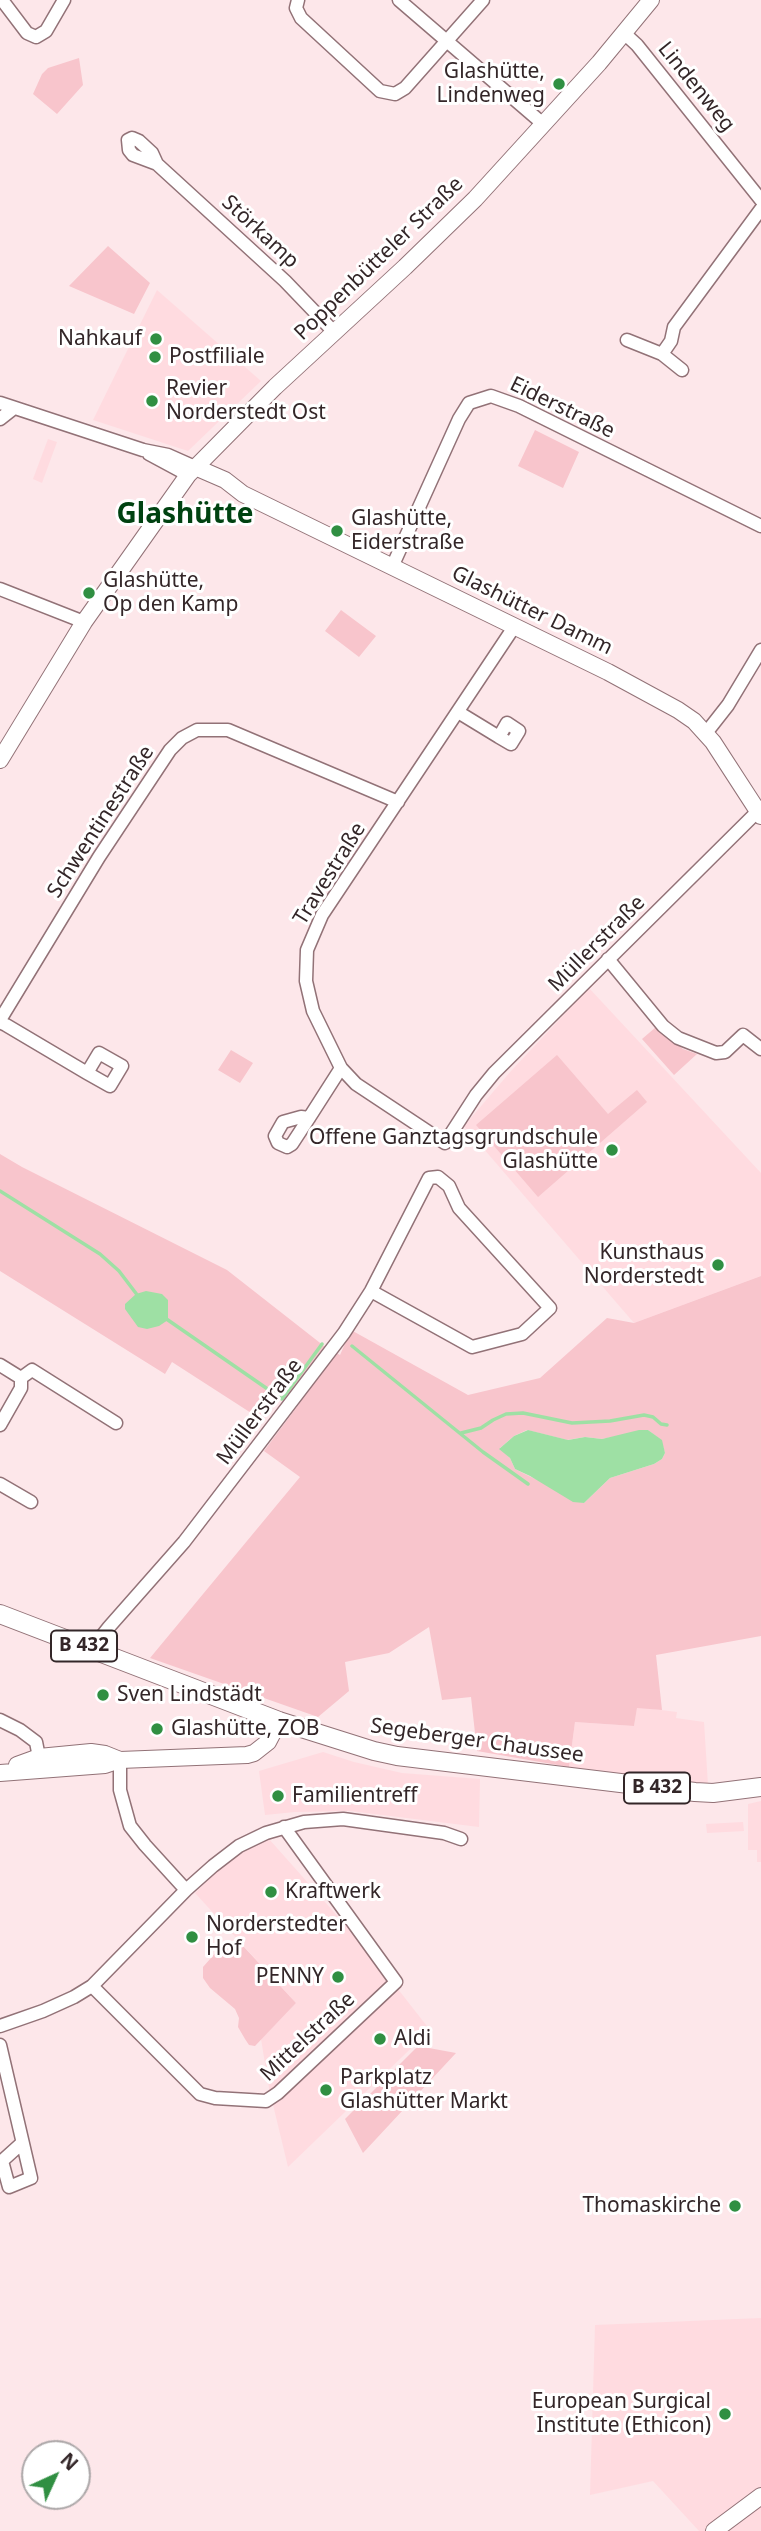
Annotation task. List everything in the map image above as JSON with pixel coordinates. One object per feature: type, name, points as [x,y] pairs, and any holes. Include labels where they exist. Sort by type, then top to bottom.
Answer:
[{"type":"main road","name":"Segeberger Chaussee","points":[[0,1614],[279,1721],[349,1745],[397,1756],[695,1792],[713,1793],[761,1787]]},
{"type":"street","points":[[2,0],[27,33],[36,37],[46,31],[64,0]]},
{"type":"street","points":[[298,0],[296,8],[301,18],[380,91],[394,94],[403,90],[483,0]]},
{"type":"street","points":[[399,0],[542,123]]},
{"type":"street","name":"Poppenbütteler Straße","points":[[0,760],[84,622],[191,471],[467,207],[651,0]]},
{"type":"street","name":"Lindenweg","points":[[624,33],[637,45],[761,200]]},
{"type":"street","name":"Störkamp","points":[[158,164],[285,281],[334,332]]},
{"type":"street","points":[[662,354],[671,341],[674,327],[761,209]]},
{"type":"street","points":[[627,340],[662,354],[682,370]]},
{"type":"street","name":"Eiderstraße","points":[[392,567],[459,419],[470,404],[491,396],[519,406],[761,526]]},
{"type":"street","name":"Glashütter Damm","points":[[0,403],[143,450],[162,463],[191,471],[608,671],[678,710],[706,733],[759,814]]},
{"type":"street","points":[[0,419],[14,408]]},
{"type":"street","points":[[0,589],[84,622]]},
{"type":"street","name":"Travestraße","points":[[445,1143],[356,1084],[341,1068],[313,1010],[306,981],[307,950],[323,915],[514,626]]},
{"type":"street","points":[[706,733],[728,705],[761,650]]},
{"type":"street","points":[[458,712],[499,737]]},
{"type":"street","name":"Schwentinestraße","points":[[0,1021],[99,857],[170,750],[182,738],[197,730],[228,730],[398,802]]},
{"type":"street","name":"Müllerstraße","points":[[445,1143],[475,1095],[494,1073],[759,814]]},
{"type":"street","points":[[608,959],[663,1026],[678,1038],[716,1053],[725,1052],[743,1035],[761,1049]]},
{"type":"street","points":[[0,1021],[87,1073]]},
{"type":"street","points":[[309,1118],[341,1068]]},
{"type":"street","name":"Müllerstraße","points":[[96,1650],[98,1641],[184,1542],[344,1333],[371,1291],[429,1178],[438,1177],[449,1186],[459,1208],[550,1308],[522,1334],[472,1347],[371,1291]]},
{"type":"street","points":[[0,1365],[21,1378]]},
{"type":"street","points":[[21,1378],[32,1370],[116,1423]]},
{"type":"street","points":[[0,1425],[21,1388],[21,1378]]},
{"type":"street","points":[[0,1484],[31,1502]]},
{"type":"street","points":[[0,1720],[36,1742],[39,1757]]},
{"type":"street","points":[[0,1773],[104,1765],[120,1760],[247,1755],[268,1742],[279,1721]]},
{"type":"street","points":[[0,1773],[39,1757],[91,1752],[120,1760]]},
{"type":"street","points":[[120,1760],[120,1790],[130,1826],[186,1890]]},
{"type":"street","points":[[0,2026],[43,2011],[92,1986],[186,1890],[239,1846],[284,1827],[304,1822],[343,1819],[444,1833],[461,1839]]},
{"type":"street","name":"Mittelstraße","points":[[92,1986],[200,2094],[215,2098],[266,2101],[278,2093],[396,1982],[284,1827]]},
{"type":"street","points":[[0,2045],[22,2143]]},
{"type":"street","points":[[713,2531],[761,2496]]},
{"type":"shaded area","points":[[79,58],[83,85],[57,114],[33,94],[42,74],[48,68]]},
{"type":"shaded area","points":[[108,246],[150,283],[134,314],[69,286]]},
{"type":"shaded area","points":[[157,290],[261,381],[188,451],[93,420]]},
{"type":"shaded area","points":[[535,430],[579,452],[563,488],[518,466]]},
{"type":"shaded area","points":[[48,439],[57,442],[42,483],[33,479]]},
{"type":"shaded area","points":[[341,610],[376,636],[359,657],[325,631]]},
{"type":"shaded area","name":"Offene Ganztagsgrundschule Glashütte","points":[[589,988],[761,1173],[761,1276],[634,1323],[464,1126]]},
{"type":"shaded area","points":[[656,1027],[683,1049],[697,1054],[674,1075],[642,1039]]},
{"type":"shaded area","points":[[231,1050],[253,1063],[240,1083],[218,1070]]},
{"type":"shaded area","points":[[557,1055],[608,1114],[637,1090],[647,1102],[538,1197],[476,1125]]},
{"type":"shaded area","points":[[0,1154],[227,1270],[324,1346],[340,1355],[351,1330],[468,1395],[540,1378],[607,1318],[634,1323],[761,1276],[761,1636],[656,1655],[662,1710],[637,1708],[634,1726],[575,1722],[569,1767],[477,1751],[471,1697],[442,1700],[429,1627],[389,1653],[345,1662],[349,1691],[318,1717],[150,1658],[300,1477],[264,1451],[299,1404],[285,1392],[262,1420],[172,1362],[165,1374],[0,1271]],"holes":[[[527,1430],[567,1440],[585,1437],[602,1439],[648,1430],[661,1440],[665,1453],[662,1459],[654,1464],[610,1478],[584,1503],[515,1469],[510,1458],[500,1448],[514,1436]]]},
{"type":"shaded area","points":[[146,1291],[162,1294],[168,1300],[168,1320],[147,1329],[138,1327],[125,1309],[125,1304],[136,1294]]},
{"type":"shaded area","points":[[528,1430],[568,1440],[585,1437],[602,1439],[648,1430],[662,1440],[665,1453],[662,1459],[654,1464],[610,1478],[584,1503],[573,1502],[515,1469],[510,1458],[499,1449],[514,1436]]},
{"type":"shaded area","points":[[637,1707],[677,1712],[676,1718],[704,1722],[708,1785],[569,1767],[575,1722],[634,1726]]},
{"type":"shaded area","points":[[323,1752],[402,1773],[480,1779],[479,1827],[350,1811],[265,1815],[259,1771]]},
{"type":"shaded area","points":[[761,1801],[761,1862],[757,1862],[757,1850],[748,1850],[748,1804]]},
{"type":"shaded area","points":[[743,1822],[744,1831],[707,1833],[706,1824]]},
{"type":"shaded area","points":[[269,1839],[365,1947],[430,2030],[288,2167],[269,2088],[261,2039],[296,2003],[195,1893],[220,1868],[244,1851]]},
{"type":"shaded area","points":[[244,1947],[296,2003],[255,2046],[249,2045],[238,2027],[239,2018],[235,2009],[210,1988],[203,1978],[203,1967],[218,1950]]},
{"type":"shaded area","points":[[418,2046],[456,2053],[363,2153],[345,2119]]},
{"type":"shaded area","points":[[761,2318],[761,2531],[699,2531],[653,2481],[590,2495],[595,2325]]},
{"type":"waterway","points":[[0,1191],[100,1254],[119,1271],[138,1296]]},
{"type":"waterway","points":[[165,1318],[282,1399],[322,1344]]},
{"type":"waterway","points":[[352,1346],[483,1452],[528,1484]]},
{"type":"waterway","points":[[461,1433],[481,1428],[506,1414],[523,1413],[572,1423],[610,1421],[644,1415],[667,1425]]},
{"type":"place","name":"Glashütte, Lindenweg","points":[[559,84]]},
{"type":"place","name":"Nahkauf","points":[[156,339]]},
{"type":"place","name":"Postfiliale","points":[[155,357]]},
{"type":"place","name":"Revier Norderstedt Ost","points":[[152,401]]},
{"type":"place","name":"Glashütte, Eiderstraße","points":[[337,531]]},
{"type":"place","name":"Glashütte, Op den Kamp","points":[[89,593]]},
{"type":"place","name":"Offene Ganztagsgrundschule Glashütte","points":[[612,1150]]},
{"type":"place","name":"Kunsthaus Norderstedt","points":[[718,1265]]},
{"type":"place","name":"Sven Lindstädt","points":[[103,1695]]},
{"type":"place","name":"Glashütte, ZOB","points":[[157,1729]]},
{"type":"place","name":"Familientreff","points":[[278,1796]]},
{"type":"place","name":"Kraftwerk","points":[[271,1892]]},
{"type":"place","name":"Norderstedter Hof","points":[[192,1937]]},
{"type":"place","name":"PENNY","points":[[338,1977]]},
{"type":"place","name":"Aldi","points":[[380,2039]]},
{"type":"place","name":"Parkplatz Glashütter Markt","points":[[326,2090]]},
{"type":"place","name":"Thomaskirche","points":[[735,2206]]},
{"type":"place","name":"European Surgical Institute (Ethicon)","points":[[725,2414]]},
{"type":"district","name":"Glashütte","points":[[185,515]]}]
